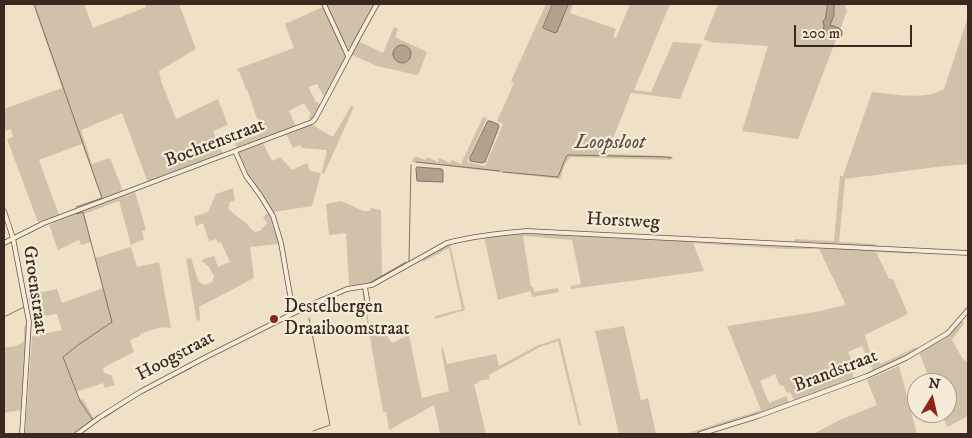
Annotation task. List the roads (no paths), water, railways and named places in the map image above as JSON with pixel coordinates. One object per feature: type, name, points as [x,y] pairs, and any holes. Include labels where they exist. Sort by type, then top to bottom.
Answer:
[{"type":"street","points":[[324,4],[348,56]]},
{"type":"street","name":"Bochtenstraat","points":[[4,243],[44,223],[313,121],[377,4]]},
{"type":"street","points":[[235,152],[246,176],[260,194],[273,216],[281,243],[293,312]]},
{"type":"street","name":"Groenstraat","points":[[4,211],[14,238],[29,322],[22,434]]},
{"type":"street","name":"Horstweg","points":[[293,312],[347,289],[372,285],[447,243],[508,232],[527,231],[968,253]]},
{"type":"street","points":[[365,287],[369,311]]},
{"type":"street","name":"Brandstraat","points":[[700,434],[758,416],[867,376],[912,355],[948,333],[968,310]]},
{"type":"street","name":"Hoogstraat","points":[[77,434],[140,392],[293,312]]},
{"type":"waterway","points":[[34,4],[102,198],[76,207]]},
{"type":"waterway","name":"Loopsloot","points":[[503,172],[558,177],[568,155],[672,158]]},
{"type":"waterway","name":"Loopsloot","points":[[416,162],[500,171]]},
{"type":"waterway","name":"Loopsloot","points":[[409,261],[411,165]]},
{"type":"waterway","points":[[77,214],[83,212],[112,322],[63,357],[80,401],[92,419]]},
{"type":"waterway","name":"Loopsloot","points":[[368,284],[406,262]]},
{"type":"waterway","points":[[4,317],[24,307]]},
{"type":"waterway","points":[[309,318],[330,425],[313,431]]},
{"type":"waterway","name":"Loopsloot","points":[[195,365],[212,356]]},
{"type":"waterway","name":"Loopsloot","points":[[165,381],[191,368]]},
{"type":"waterway","name":"Loopsloot","points":[[145,392],[161,383]]},
{"type":"waterway","name":"Loopsloot","points":[[104,418],[140,394]]},
{"type":"waterway","name":"Loopsloot","points":[[81,434],[96,422]]},
{"type":"place","name":"Destelbergen Draaiboomstraat","points":[[274,319]]}]
